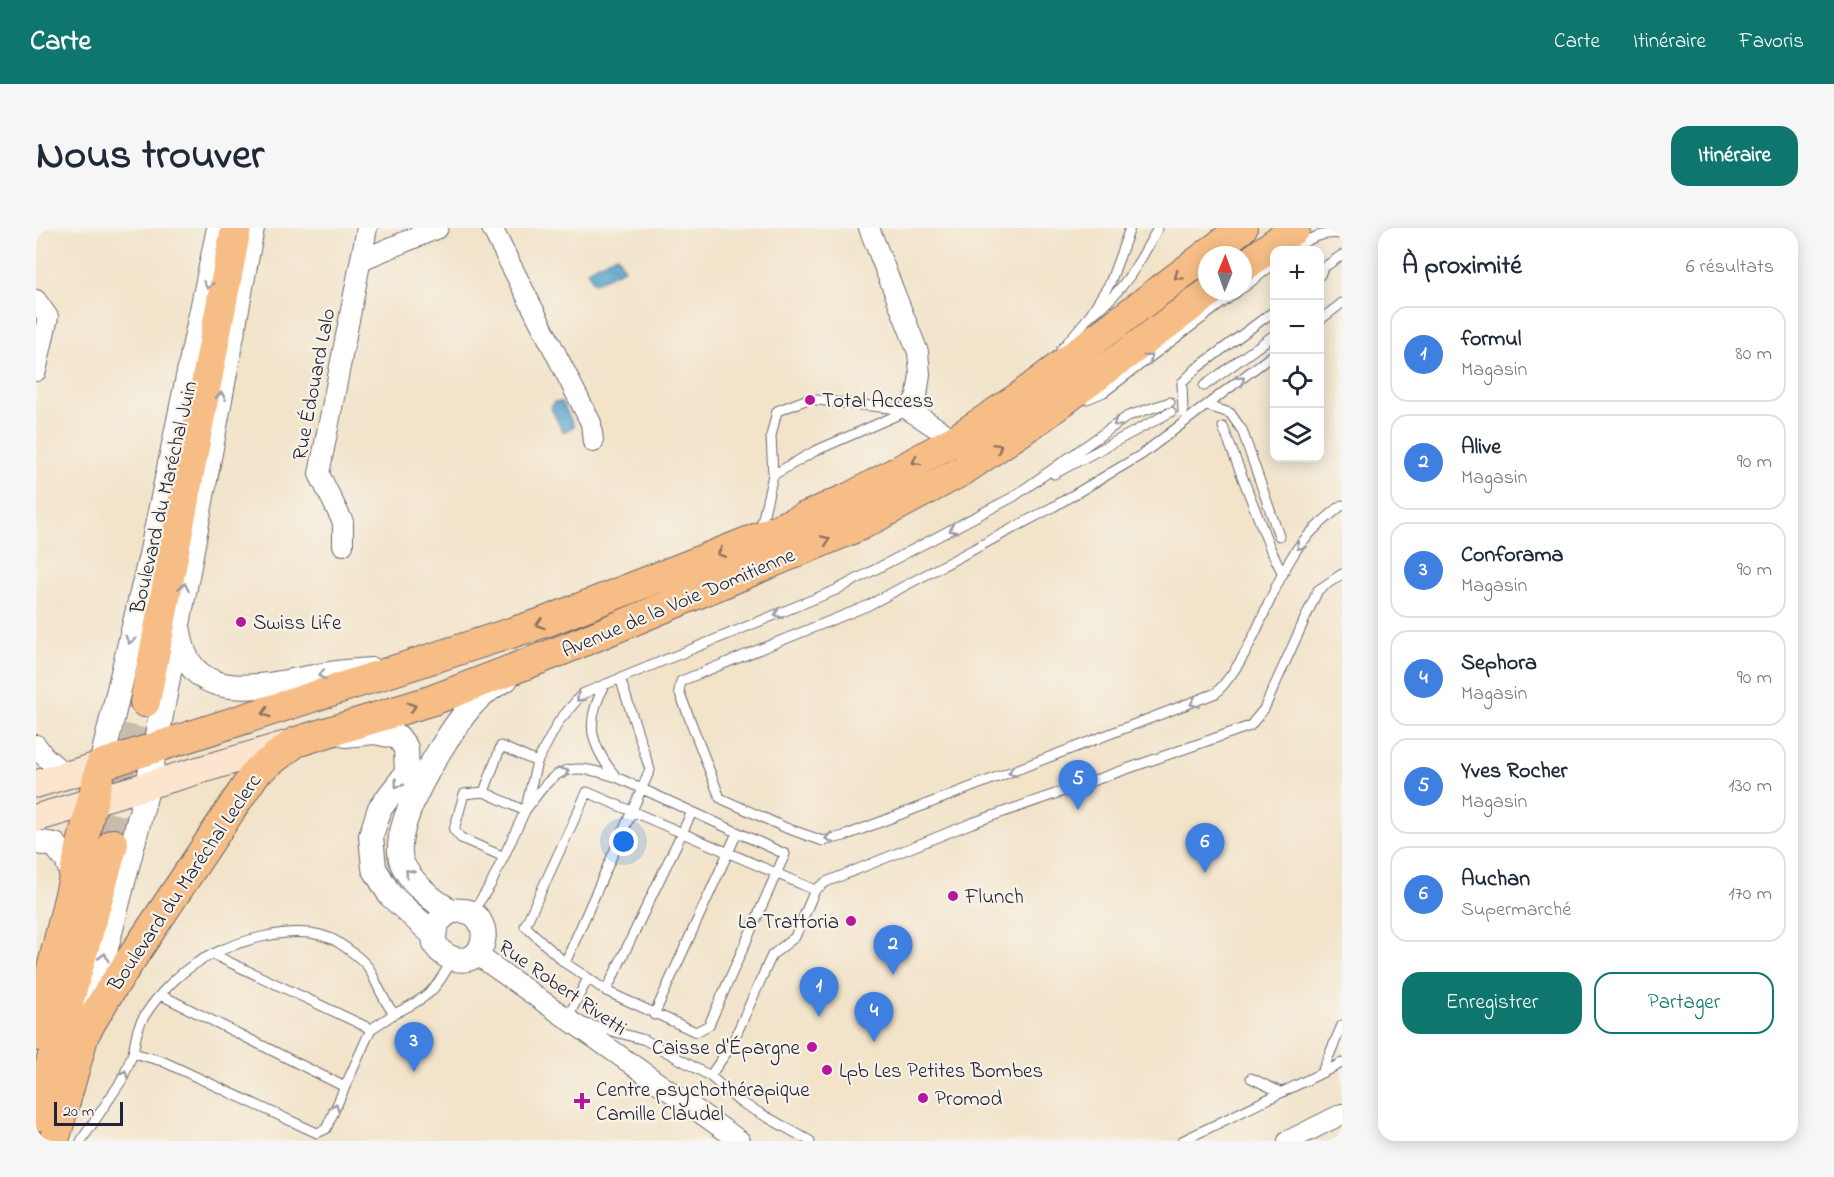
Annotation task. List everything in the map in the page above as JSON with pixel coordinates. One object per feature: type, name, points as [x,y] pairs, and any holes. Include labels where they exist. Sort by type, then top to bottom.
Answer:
[{"type":"main road","name":"Boulevard du Maréchal Juin","points":[[145,702],[236,228]]},
{"type":"main road","name":"Avenue de la Voie Domitienne","points":[[101,765],[546,622],[758,538],[851,497],[955,440],[1021,396],[1242,228]]},
{"type":"main road","points":[[1252,260],[1295,228]]},
{"type":"main road","name":"Avenue de la Voie Domitienne","points":[[36,819],[433,700],[565,649],[859,526],[962,471],[1043,416],[1199,300]]},
{"type":"main road","name":"Boulevard du Maréchal Leclerc","points":[[54,1141],[84,1034],[113,985],[256,772],[302,740]]},
{"type":"main road","points":[[36,784],[101,765],[36,1036]]},
{"type":"main road","name":"Boulevard du Maréchal Leclerc","points":[[36,1116],[113,844]]},
{"type":"street","name":"Boulevard du Maréchal Juin","points":[[101,765],[154,544],[219,228]]},
{"type":"street","name":"Boulevard du Maréchal Juin","points":[[155,748],[252,228]]},
{"type":"street","name":"Rue Édouard Lalo","points":[[343,545],[343,522],[319,474],[367,228]]},
{"type":"street","points":[[361,260],[438,228]]},
{"type":"street","points":[[492,228],[591,423],[593,442]]},
{"type":"street","points":[[869,228],[918,352],[920,374],[917,396],[909,410],[955,440]]},
{"type":"street","points":[[36,300],[48,317],[36,366]]},
{"type":"street","name":"Avenue de la Voie Domitienne","points":[[177,621],[181,651],[199,674],[212,681],[251,689],[332,673],[401,668]]},
{"type":"street","points":[[462,912],[442,916],[436,925],[434,935],[439,951],[452,960],[465,960],[476,954],[483,945],[485,933],[481,922],[462,912],[432,899],[402,865],[399,836],[409,807],[450,732],[472,705],[502,680],[565,649]]},
{"type":"street","points":[[302,740],[375,732],[398,736],[406,748],[407,773],[380,808],[371,836],[374,868],[390,895],[434,935]]},
{"type":"street","points":[[36,745],[44,756],[65,774]]},
{"type":"street","name":"Boulevard du Maréchal Leclerc","points":[[84,1034],[148,785],[155,748]]},
{"type":"street","points":[[36,842],[55,845],[68,860],[74,880]]},
{"type":"street","name":"Rue Robert Rivetti","points":[[476,954],[740,1141]]},
{"type":"street","points":[[1288,1141],[1342,1114]]},
{"type":"lane","points":[[1021,396],[1088,318],[1110,283],[1130,228]]},
{"type":"lane","points":[[1088,318],[1110,302],[1126,284],[1158,228]]},
{"type":"lane","points":[[1298,246],[1306,240],[1328,232],[1341,234]]},
{"type":"lane","points":[[1324,267],[1342,255]]},
{"type":"lane","points":[[1252,281],[1270,268]]},
{"type":"lane","points":[[1043,416],[1104,392],[1226,300]]},
{"type":"lane","points":[[1324,317],[1342,303]]},
{"type":"lane","points":[[1185,424],[1182,383],[1197,368],[1270,315]]},
{"type":"lane","points":[[1204,386],[1270,339]]},
{"type":"lane","points":[[1270,358],[1142,455],[1089,487],[867,606],[681,681],[679,691],[720,798],[786,828],[823,841],[844,836],[1183,708],[1216,693],[1229,680],[1261,626],[1293,554],[1317,525],[1342,505]]},
{"type":"lane","points":[[1214,390],[1216,378]]},
{"type":"lane","points":[[758,538],[773,476],[771,436],[777,411],[808,399],[909,410]]},
{"type":"lane","points":[[1013,496],[1128,416],[1170,402]]},
{"type":"lane","points":[[1208,406],[1230,412],[1242,430],[1279,536]]},
{"type":"lane","points":[[773,476],[815,451],[909,410]]},
{"type":"lane","points":[[462,912],[504,857],[525,811],[537,762],[559,721],[582,694],[836,590],[1171,412]]},
{"type":"lane","points":[[1222,427],[1270,548],[1284,574]]},
{"type":"lane","points":[[710,1076],[731,1046],[772,955],[795,937],[815,890],[826,882],[972,823],[1250,726],[1264,709],[1318,590],[1342,574]]},
{"type":"lane","points":[[565,963],[650,770],[620,678]]},
{"type":"lane","points":[[605,685],[595,702],[591,728],[599,756],[616,777]]},
{"type":"lane","points":[[484,792],[501,746],[537,762]]},
{"type":"lane","points":[[525,811],[547,780],[570,768],[592,769],[616,777],[785,854],[776,873],[709,1025],[696,1032],[654,1015],[606,991],[565,963],[525,926],[587,792],[681,832],[728,853],[776,873],[815,890]]},
{"type":"lane","points":[[504,857],[461,838],[454,830],[464,794],[484,792],[525,811]]},
{"type":"lane","points":[[606,991],[692,812]]},
{"type":"lane","points":[[654,1015],[737,832]]},
{"type":"lane","points":[[81,1141],[122,1080],[133,1053],[140,1023],[161,995],[188,968],[212,954],[275,932],[306,932],[338,942],[369,968],[382,998],[394,1014]]},
{"type":"lane","points":[[212,954],[371,1029]]},
{"type":"lane","points":[[133,1053],[162,1060],[317,1133],[326,1129],[343,1086],[371,1029],[420,1001],[436,989],[452,960]]},
{"type":"lane","points":[[588,978],[566,1018],[645,1040],[710,1076],[740,1102],[810,1141]]},
{"type":"lane","points":[[161,995],[343,1086]]},
{"type":"lane","points":[[1322,1072],[1342,1025]]},
{"type":"lane","points":[[1182,1141],[1342,1063]]},
{"type":"lane","points":[[1251,1078],[1280,1092]]},
{"type":"water","points":[[617,255],[624,269],[594,283],[587,270]]},
{"type":"water","points":[[554,402],[562,402],[574,426],[563,432],[551,408]]},
{"type":"tunnel","points":[[113,844],[145,702]]},
{"type":"place","name":"Total Access","points":[[810,400]]},
{"type":"place","name":"Swiss Life","points":[[241,622]]},
{"type":"place","name":"Yves Rocher","points":[[1078,810]]},
{"type":"place","name":"Auchan","points":[[1205,873]]},
{"type":"place","name":"Flunch","points":[[953,896]]},
{"type":"place","name":"La Trattoria","points":[[851,921]]},
{"type":"place","name":"Alive","points":[[893,975]]},
{"type":"place","name":"formul","points":[[819,1017]]},
{"type":"place","name":"Sephora","points":[[874,1042]]},
{"type":"place","name":"Caisse d'Épargne","points":[[812,1047]]},
{"type":"place","name":"Lpb Les Petites Bombes","points":[[827,1070]]},
{"type":"place","name":"Conforama","points":[[414,1072]]},
{"type":"place","name":"Promod","points":[[923,1098]]},
{"type":"place","name":"Centre psychothérapique Camille Claudel","points":[[582,1101]]}]
